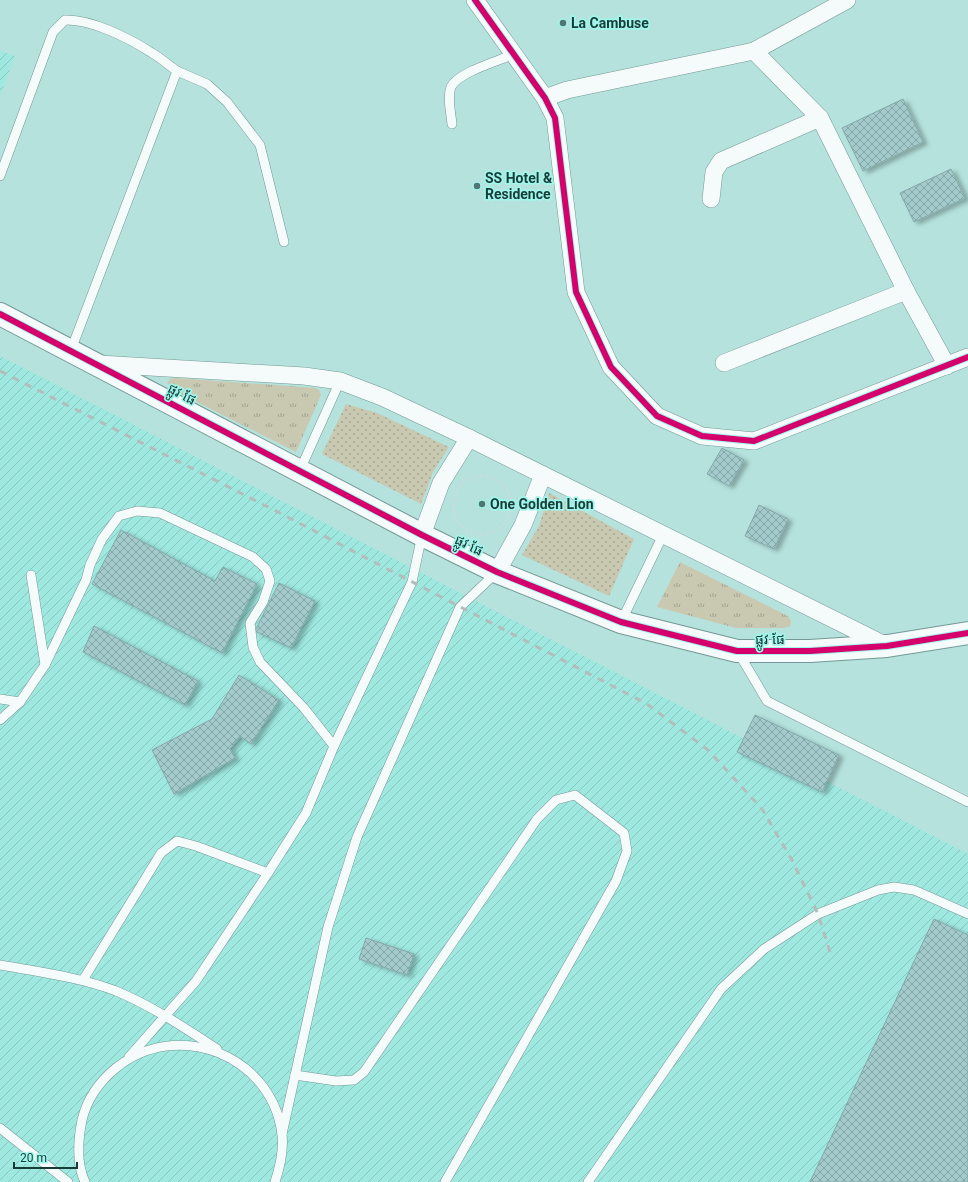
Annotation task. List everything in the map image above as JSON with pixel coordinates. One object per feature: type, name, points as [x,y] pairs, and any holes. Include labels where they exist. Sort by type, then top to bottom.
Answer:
[{"type":"street","points":[[475,0],[545,98],[555,118],[576,292],[611,367],[657,416],[702,436],[754,440],[968,357]]},
{"type":"street","points":[[545,98],[567,90],[754,51],[847,0]]},
{"type":"street","points":[[754,51],[820,118],[906,291],[947,366]]},
{"type":"street","points":[[710,199],[714,172],[721,161],[820,118]]},
{"type":"street","points":[[724,363],[906,291]]},
{"type":"street","name":"ផ្លូវ ផែ","points":[[0,314],[99,364],[422,535],[496,572],[621,622],[737,651],[810,651],[887,646],[968,633]]},
{"type":"street","points":[[99,364],[304,376],[340,381],[382,397],[469,438],[887,646]]},
{"type":"street","points":[[422,535],[441,483],[469,438]]},
{"type":"street","points":[[496,572],[524,525],[543,475]]},
{"type":"lane","points":[[0,176],[53,32],[65,20],[78,20],[125,38],[152,53],[177,71],[207,84],[227,102],[260,145],[284,242]]},
{"type":"lane","points":[[452,124],[450,96],[451,87],[458,78],[514,54]]},
{"type":"lane","points":[[71,350],[177,71]]},
{"type":"lane","points":[[300,470],[340,381]]},
{"type":"lane","points":[[0,720],[20,702],[45,665],[86,580],[90,565],[102,539],[119,516],[137,511],[160,514],[253,557],[266,569],[270,581],[263,602],[250,623],[252,647],[260,662],[304,708],[334,746]]},
{"type":"lane","points":[[85,1182],[82,1175],[78,1141],[85,1108],[103,1079],[129,1057],[196,981],[306,813],[334,746],[412,582],[422,535]]},
{"type":"lane","points":[[621,622],[663,535]]},
{"type":"lane","points":[[275,1182],[281,1164],[282,1134],[328,927],[357,837],[460,607],[496,572]]},
{"type":"lane","points":[[31,575],[45,665]]},
{"type":"lane","points":[[737,651],[767,701],[968,802]]},
{"type":"lane","points":[[0,699],[20,702]]},
{"type":"lane","points":[[295,1075],[336,1081],[354,1080],[364,1072],[537,819],[556,800],[575,795],[624,833],[627,851],[616,881],[445,1182]]},
{"type":"lane","points":[[83,980],[161,853],[177,841],[196,846],[268,873]]},
{"type":"lane","points":[[588,1182],[721,988],[764,949],[818,914],[878,890],[894,887],[914,890],[968,914]]},
{"type":"lane","points":[[0,965],[83,980],[116,991],[166,1016],[254,1075],[273,1102],[282,1134]]},
{"type":"lane","points":[[129,1057],[161,1046],[195,1045],[226,1055]]},
{"type":"lane","points":[[0,1128],[68,1182]]},
{"type":"path","points":[[477,477],[488,477],[497,480],[505,487],[510,496],[511,508],[509,518],[502,527],[493,532],[480,534],[471,532],[462,526],[456,518],[454,497],[459,488],[467,480],[477,477]]},
{"type":"shaded area","points":[[0,51],[15,56],[0,96]]},
{"type":"shaded area","points":[[0,356],[968,854],[968,1182],[0,1182]]},
{"type":"green space","points":[[175,378],[316,388],[319,390],[321,395],[296,452],[173,390],[167,383],[170,379]]},
{"type":"green space","points":[[346,404],[377,413],[449,447],[433,472],[421,504],[322,454]]},
{"type":"green space","points":[[549,493],[634,539],[609,596],[522,555],[539,526]]},
{"type":"green space","points":[[680,562],[788,616],[791,621],[790,626],[784,628],[736,628],[657,607]]},
{"type":"building","points":[[903,99],[923,142],[863,171],[842,128]]},
{"type":"building","points":[[951,169],[965,198],[914,222],[900,193]]},
{"type":"building","points":[[722,448],[744,460],[729,486],[707,474]]},
{"type":"building","points":[[759,505],[788,519],[774,549],[745,536]]},
{"type":"building","points":[[121,530],[215,581],[223,567],[257,584],[222,653],[92,584]]},
{"type":"building","points":[[279,583],[315,601],[291,648],[255,631]]},
{"type":"building","points":[[94,626],[198,681],[185,705],[83,652]]},
{"type":"building","points":[[239,675],[279,700],[251,744],[240,736],[230,749],[235,758],[174,794],[152,750],[212,719]]},
{"type":"building","points":[[755,715],[839,755],[822,792],[737,752]]},
{"type":"building","points":[[934,919],[968,935],[968,1182],[810,1182]]},
{"type":"building","points":[[366,938],[414,954],[407,975],[359,959]]},
{"type":"railway","points":[[0,371],[276,511],[647,704],[708,750],[762,809],[792,860],[818,914],[830,952]]},
{"type":"cycle path","points":[[475,0],[545,98],[555,118],[576,292],[611,367],[657,416],[702,436],[754,441],[968,357]]},
{"type":"cycle path","points":[[0,314],[422,535],[497,572],[621,622],[737,651],[810,651],[887,646],[968,633]]},
{"type":"place","name":"La Cambuse","points":[[563,23]]},
{"type":"place","name":"SS Hotel & Residence","points":[[477,186]]},
{"type":"place","name":"One Golden Lion","points":[[482,504]]}]
